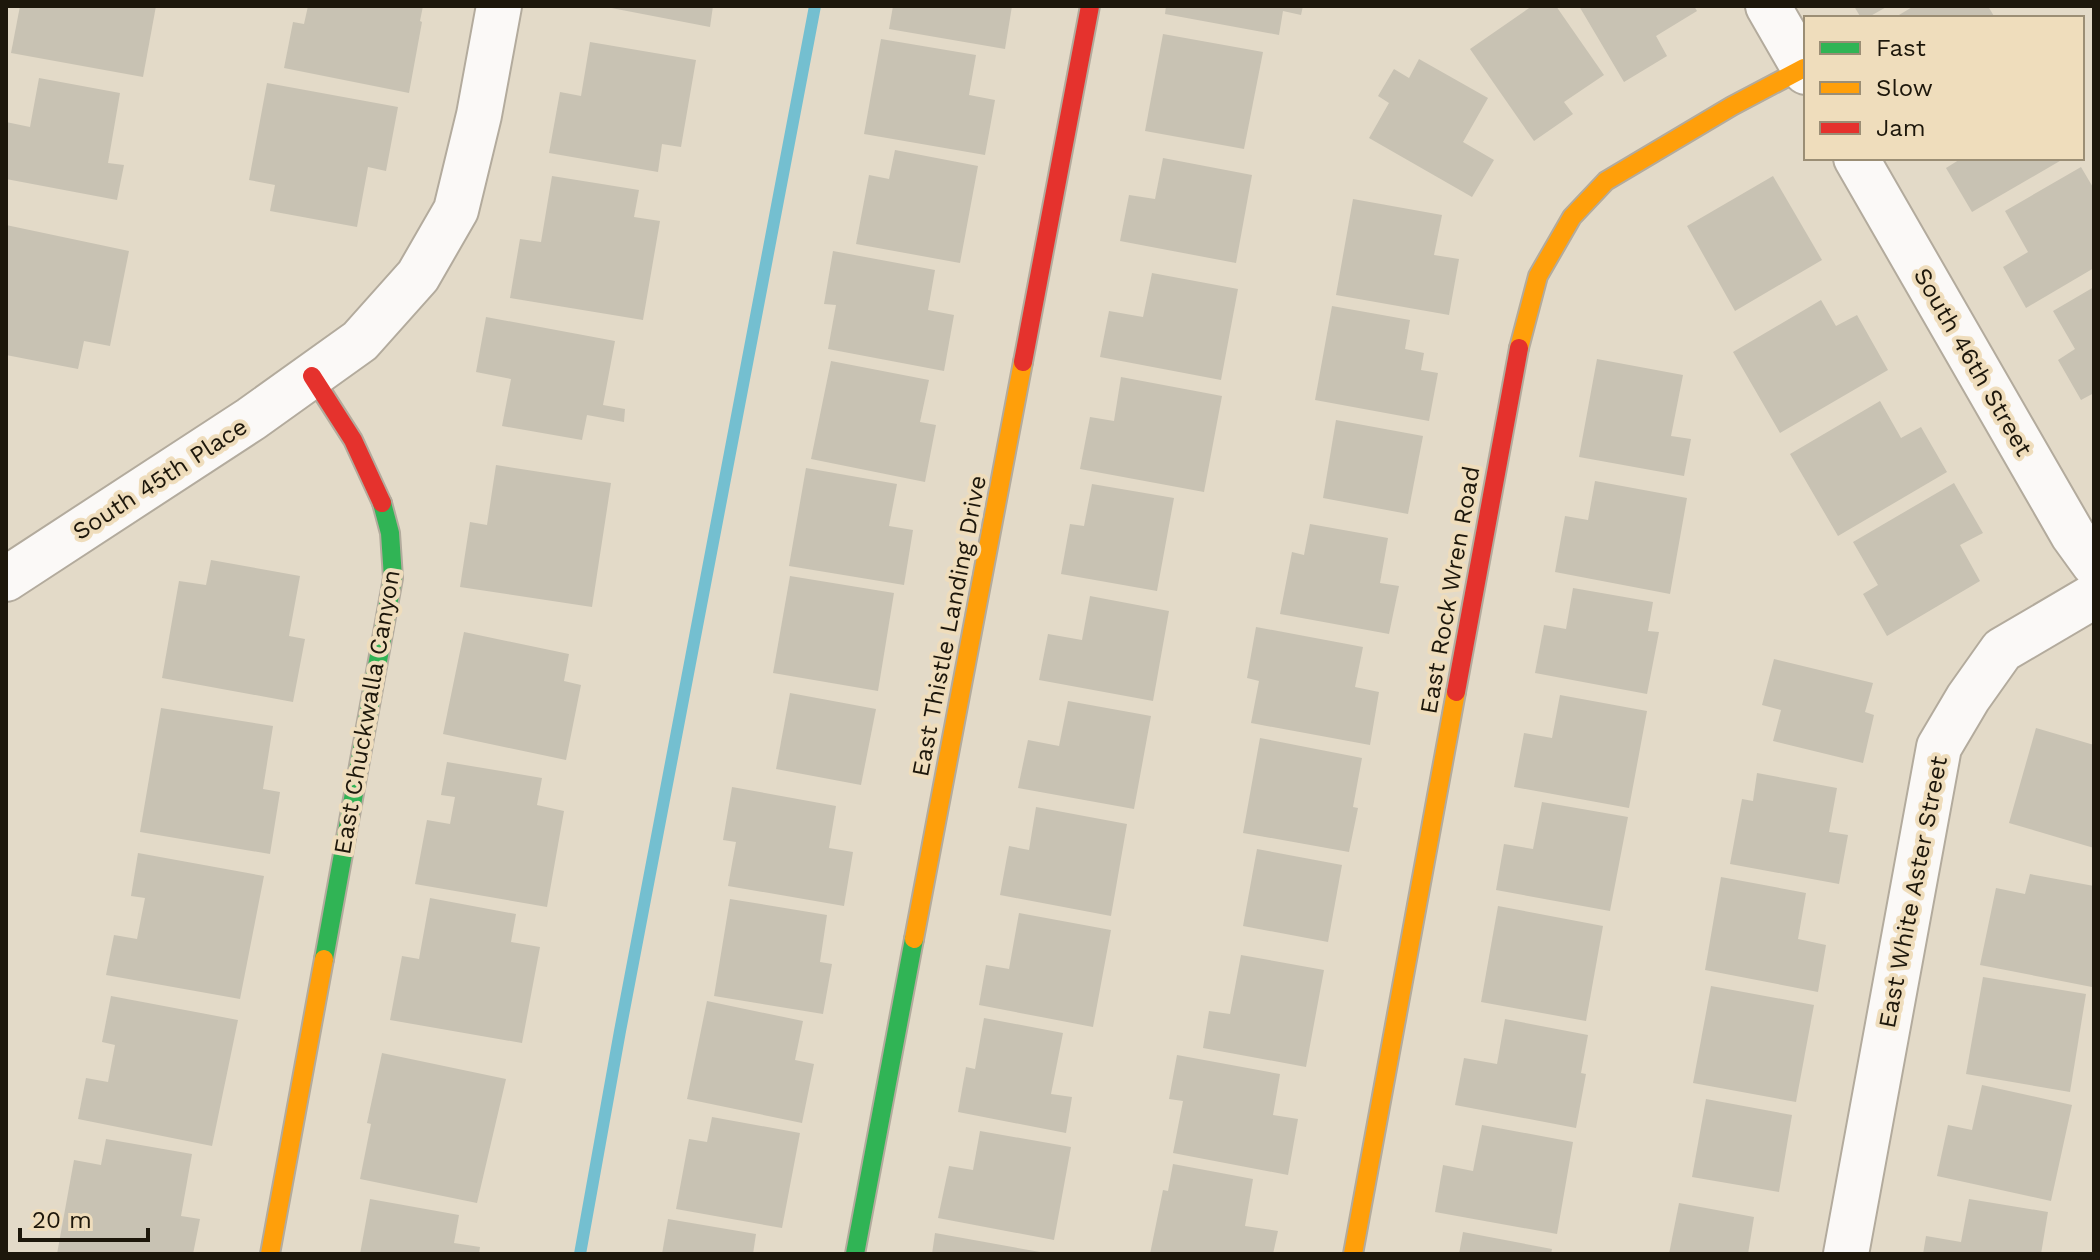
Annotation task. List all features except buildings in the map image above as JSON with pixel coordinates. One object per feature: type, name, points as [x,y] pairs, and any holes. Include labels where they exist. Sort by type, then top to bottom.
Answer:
[{"type":"street","points":[[312,376],[360,341],[418,276],[456,210],[479,115],[499,6]]},
{"type":"street","name":"East Thistle Landing Drive","points":[[855,1254],[1090,6]]},
{"type":"street","points":[[1768,6],[1804,68]]},
{"type":"street","name":"East Rock Wren Road","points":[[1353,1254],[1522,334],[1538,276],[1572,217],[1606,181],[1732,106],[1804,70]]},
{"type":"street","name":"South 46th Street","points":[[1857,160],[2073,535],[2094,564]]},
{"type":"street","name":"South 45th Place","points":[[6,579],[312,376]]},
{"type":"street","name":"East Chuckwalla Canyon","points":[[270,1254],[382,644],[394,561],[383,499],[356,442],[312,376]]},
{"type":"street","name":"East White Aster Street","points":[[1846,1254],[1939,747],[2002,650],[2094,596]]},
{"type":"waterway","points":[[580,1254],[815,6]]},
{"type":"traffic: fast","points":[[324,959],[393,578],[390,533],[382,503]]},
{"type":"traffic: fast","points":[[855,1254],[914,939]]},
{"type":"traffic: slow","points":[[1519,348],[1538,276],[1572,217],[1606,181],[1732,106],[1804,68]]},
{"type":"traffic: slow","points":[[914,939],[1023,362]]},
{"type":"traffic: slow","points":[[1353,1254],[1456,692]]},
{"type":"traffic: slow","points":[[270,1254],[324,959]]},
{"type":"traffic: jam","points":[[1023,362],[1090,6]]},
{"type":"traffic: jam","points":[[1456,692],[1519,348]]},
{"type":"traffic: jam","points":[[312,376],[353,440],[382,503]]}]
